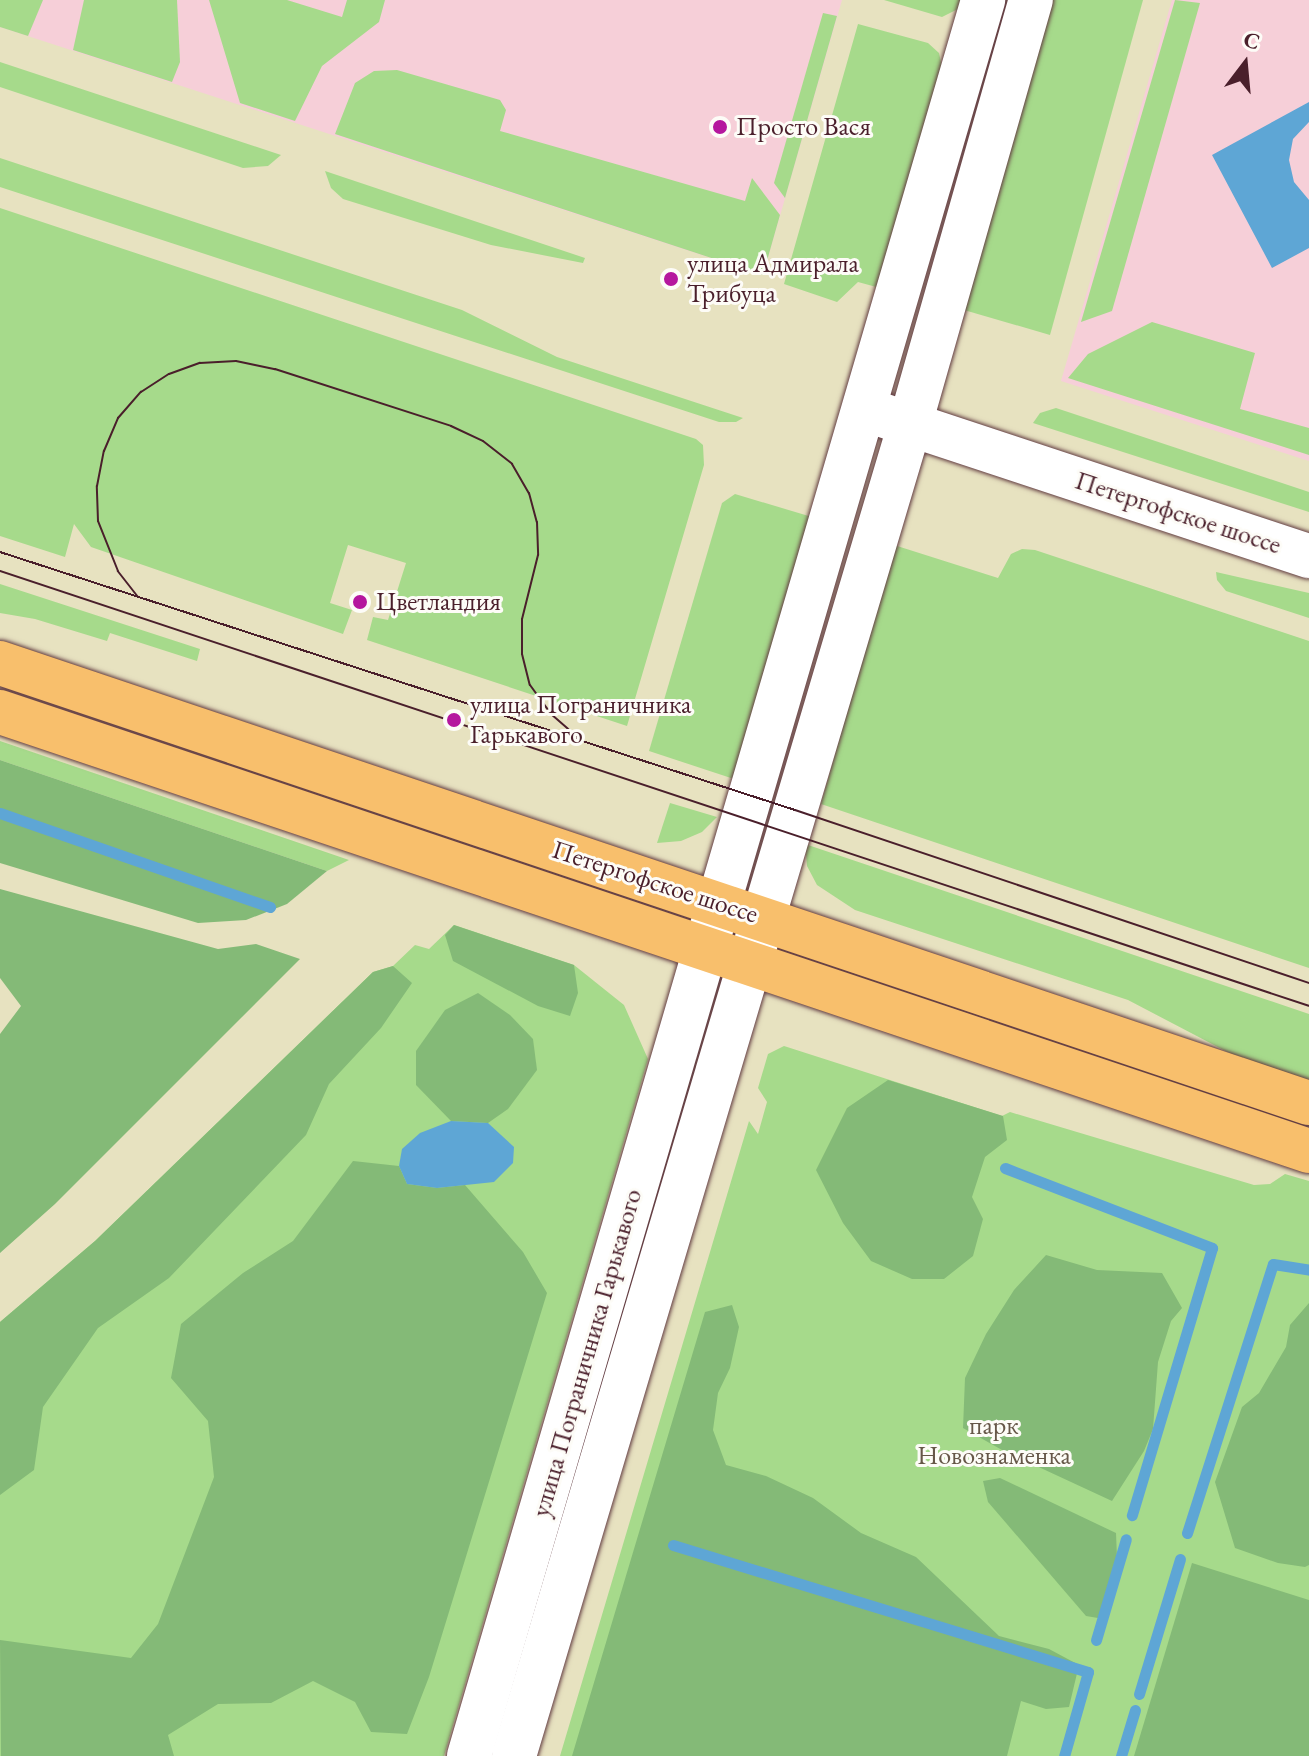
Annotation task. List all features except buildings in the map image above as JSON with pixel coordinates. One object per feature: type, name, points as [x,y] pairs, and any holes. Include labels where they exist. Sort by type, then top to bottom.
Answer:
[{"type":"main road","name":"Петергофское шоссе","points":[[0,663],[1309,1103]]},
{"type":"main road","name":"Петергофское шоссе","points":[[0,712],[1309,1151]]},
{"type":"street","points":[[720,903],[983,0]]},
{"type":"street","points":[[763,918],[910,424],[1031,0]]},
{"type":"street","name":"Петергофское шоссе","points":[[865,410],[1309,556]]},
{"type":"street","name":"улица Пограничника Гарькавого","points":[[469,1756],[720,903]]},
{"type":"street","name":"улица Пограничника Гарькавого","points":[[514,1756],[763,918]]},
{"type":"shaded area","points":[[0,0],[842,0],[763,275],[0,27]]},
{"type":"shaded area","points":[[1172,0],[1309,0],[1309,461],[1061,381]]},
{"type":"green space","points":[[0,0],[43,0],[28,36],[0,27]]},
{"type":"green space","points":[[84,0],[177,0],[180,62],[172,82],[73,50]]},
{"type":"green space","points":[[209,0],[287,0],[342,17],[347,0],[385,0],[379,22],[322,66],[295,121],[240,103]]},
{"type":"green space","points":[[884,0],[966,0],[964,6],[942,17]]},
{"type":"green space","points":[[1052,0],[1143,0],[1050,335],[964,310]]},
{"type":"green space","points":[[1175,0],[1200,3],[1112,311],[1081,322]]},
{"type":"green space","points":[[823,13],[837,16],[785,198],[774,183]]},
{"type":"green space","points":[[858,24],[928,43],[939,53],[942,67],[880,288],[858,282],[837,302],[784,284]]},
{"type":"green space","points":[[0,62],[281,155],[268,166],[243,168],[0,87]]},
{"type":"green space","points":[[397,70],[500,100],[506,110],[500,131],[745,201],[752,178],[780,215],[763,275],[335,134],[355,83],[374,71]]},
{"type":"green space","points":[[0,158],[462,310],[557,357],[743,418],[736,422],[719,422],[0,187]]},
{"type":"green space","points":[[325,171],[585,258],[583,263],[491,245],[343,199],[331,188]]},
{"type":"green space","points":[[0,208],[696,439],[703,445],[704,465],[627,726],[367,640],[373,617],[388,620],[406,563],[348,545],[330,603],[352,610],[343,634],[91,547],[74,524],[65,557],[0,536]]},
{"type":"green space","points":[[1152,322],[1255,353],[1240,409],[1309,428],[1309,455],[1068,378],[1088,354]]},
{"type":"green space","points":[[1056,408],[1309,492],[1309,512],[1033,423],[1040,413]]},
{"type":"green space","points":[[735,494],[812,517],[737,780],[649,751],[722,503]]},
{"type":"green space","points":[[894,545],[998,578],[1011,554],[1022,549],[1035,550],[1309,641],[1309,968],[821,804]]},
{"type":"green space","points":[[1216,572],[1309,593],[1309,618],[1226,591],[1217,580]]},
{"type":"green space","points":[[0,584],[200,649],[197,661],[110,633],[107,641],[35,619],[0,613]]},
{"type":"green space","points":[[0,741],[349,860],[327,871],[0,760]]},
{"type":"green space","points":[[0,760],[327,871],[287,904],[246,920],[198,923],[0,863]]},
{"type":"green space","points":[[670,803],[717,817],[702,832],[681,841],[657,843]]},
{"type":"green space","points":[[805,844],[1309,1014],[1309,1084],[1256,1067],[1128,1000],[855,910],[817,885],[807,866]]},
{"type":"green space","points":[[0,889],[218,949],[256,944],[300,959],[55,1204],[0,1253],[0,1034],[21,1006],[0,978]]},
{"type":"green space","points":[[454,925],[574,965],[624,1005],[648,1059],[444,1756],[0,1756],[0,1322],[95,1241],[373,972],[393,966],[415,945],[429,949]]},
{"type":"green space","points":[[454,925],[574,965],[578,993],[570,1016],[538,1006],[453,961],[445,935]]},
{"type":"green space","points":[[393,966],[412,983],[381,1028],[329,1084],[306,1135],[169,1278],[98,1328],[43,1407],[34,1470],[0,1495],[0,1322],[95,1241],[373,972]]},
{"type":"green space","points":[[478,993],[510,1015],[533,1039],[537,1070],[508,1109],[488,1123],[451,1121],[416,1085],[416,1051],[445,1010]]},
{"type":"green space","name":"парк Новознаменка","points":[[784,1046],[1002,1116],[1010,1112],[1254,1185],[1270,1184],[1285,1174],[1309,1181],[1309,1756],[560,1756],[749,1121],[758,1134],[767,1102],[758,1088],[768,1054]]},
{"type":"green space","points":[[888,1080],[1003,1116],[1007,1140],[985,1157],[972,1197],[983,1219],[973,1256],[944,1279],[912,1279],[871,1261],[843,1223],[816,1170],[847,1108]]},
{"type":"green space","points":[[353,1161],[399,1166],[407,1184],[437,1188],[465,1185],[523,1252],[547,1293],[429,1677],[407,1734],[371,1732],[355,1702],[313,1681],[271,1703],[218,1704],[168,1735],[174,1756],[1,1756],[0,1640],[131,1658],[158,1624],[214,1477],[208,1421],[171,1378],[181,1324],[243,1273],[293,1241]]},
{"type":"green space","points":[[1046,1255],[1097,1270],[1162,1273],[1182,1308],[1171,1321],[1158,1362],[1153,1429],[1144,1451],[1112,1501],[1002,1450],[963,1428],[965,1378],[986,1334],[1014,1290]]},
{"type":"green space","points":[[1309,1303],[1309,1565],[1305,1567],[1278,1563],[1235,1548],[1215,1482],[1242,1407],[1259,1393],[1286,1347],[1290,1325]]},
{"type":"green space","points":[[732,1305],[739,1327],[730,1368],[718,1393],[713,1430],[726,1465],[766,1476],[813,1498],[861,1533],[916,1557],[999,1636],[1049,1649],[1079,1665],[1069,1707],[1046,1709],[1021,1701],[1007,1756],[572,1756],[705,1312]]},
{"type":"green space","points":[[1000,1478],[1116,1533],[1117,1558],[1098,1618],[1086,1616],[988,1502],[983,1481]]},
{"type":"green space","points":[[1192,1563],[1309,1600],[1309,1756],[1134,1756]]},
{"type":"water","points":[[1309,102],[1309,122],[1293,139],[1289,160],[1294,182],[1309,200],[1309,248],[1272,268],[1212,155]]},
{"type":"water","points":[[451,1121],[488,1123],[514,1147],[513,1163],[494,1182],[437,1188],[407,1184],[399,1166],[402,1149],[420,1133]]},
{"type":"waterway","points":[[0,813],[270,907]]},
{"type":"waterway","points":[[1005,1168],[1212,1248],[1132,1515]]},
{"type":"waterway","points":[[1187,1533],[1273,1264],[1309,1270]]},
{"type":"waterway","points":[[1096,1640],[1126,1539]]},
{"type":"waterway","points":[[673,1545],[1088,1672],[1064,1756]]},
{"type":"waterway","points":[[1139,1694],[1180,1559]]},
{"type":"waterway","points":[[1121,1756],[1135,1710]]},
{"type":"tram line","points":[[138,597],[118,571],[98,521],[97,486],[104,451],[118,418],[141,392],[169,374],[200,363],[236,361],[275,369],[451,426],[483,441],[512,464],[529,493],[537,522],[538,555],[522,619],[522,654],[530,685],[551,714],[577,737]]},
{"type":"tram line","points":[[0,552],[795,810],[1309,983]]},
{"type":"tram line","points":[[0,571],[1309,1006]]},
{"type":"place","name":"Просто Вася","points":[[720,127]]},
{"type":"place","name":"улица Адмирала Трибуца","points":[[671,279]]},
{"type":"place","name":"Цветландия","points":[[360,602]]},
{"type":"place","name":"улица Пограничника Гарькавого","points":[[454,720]]}]
